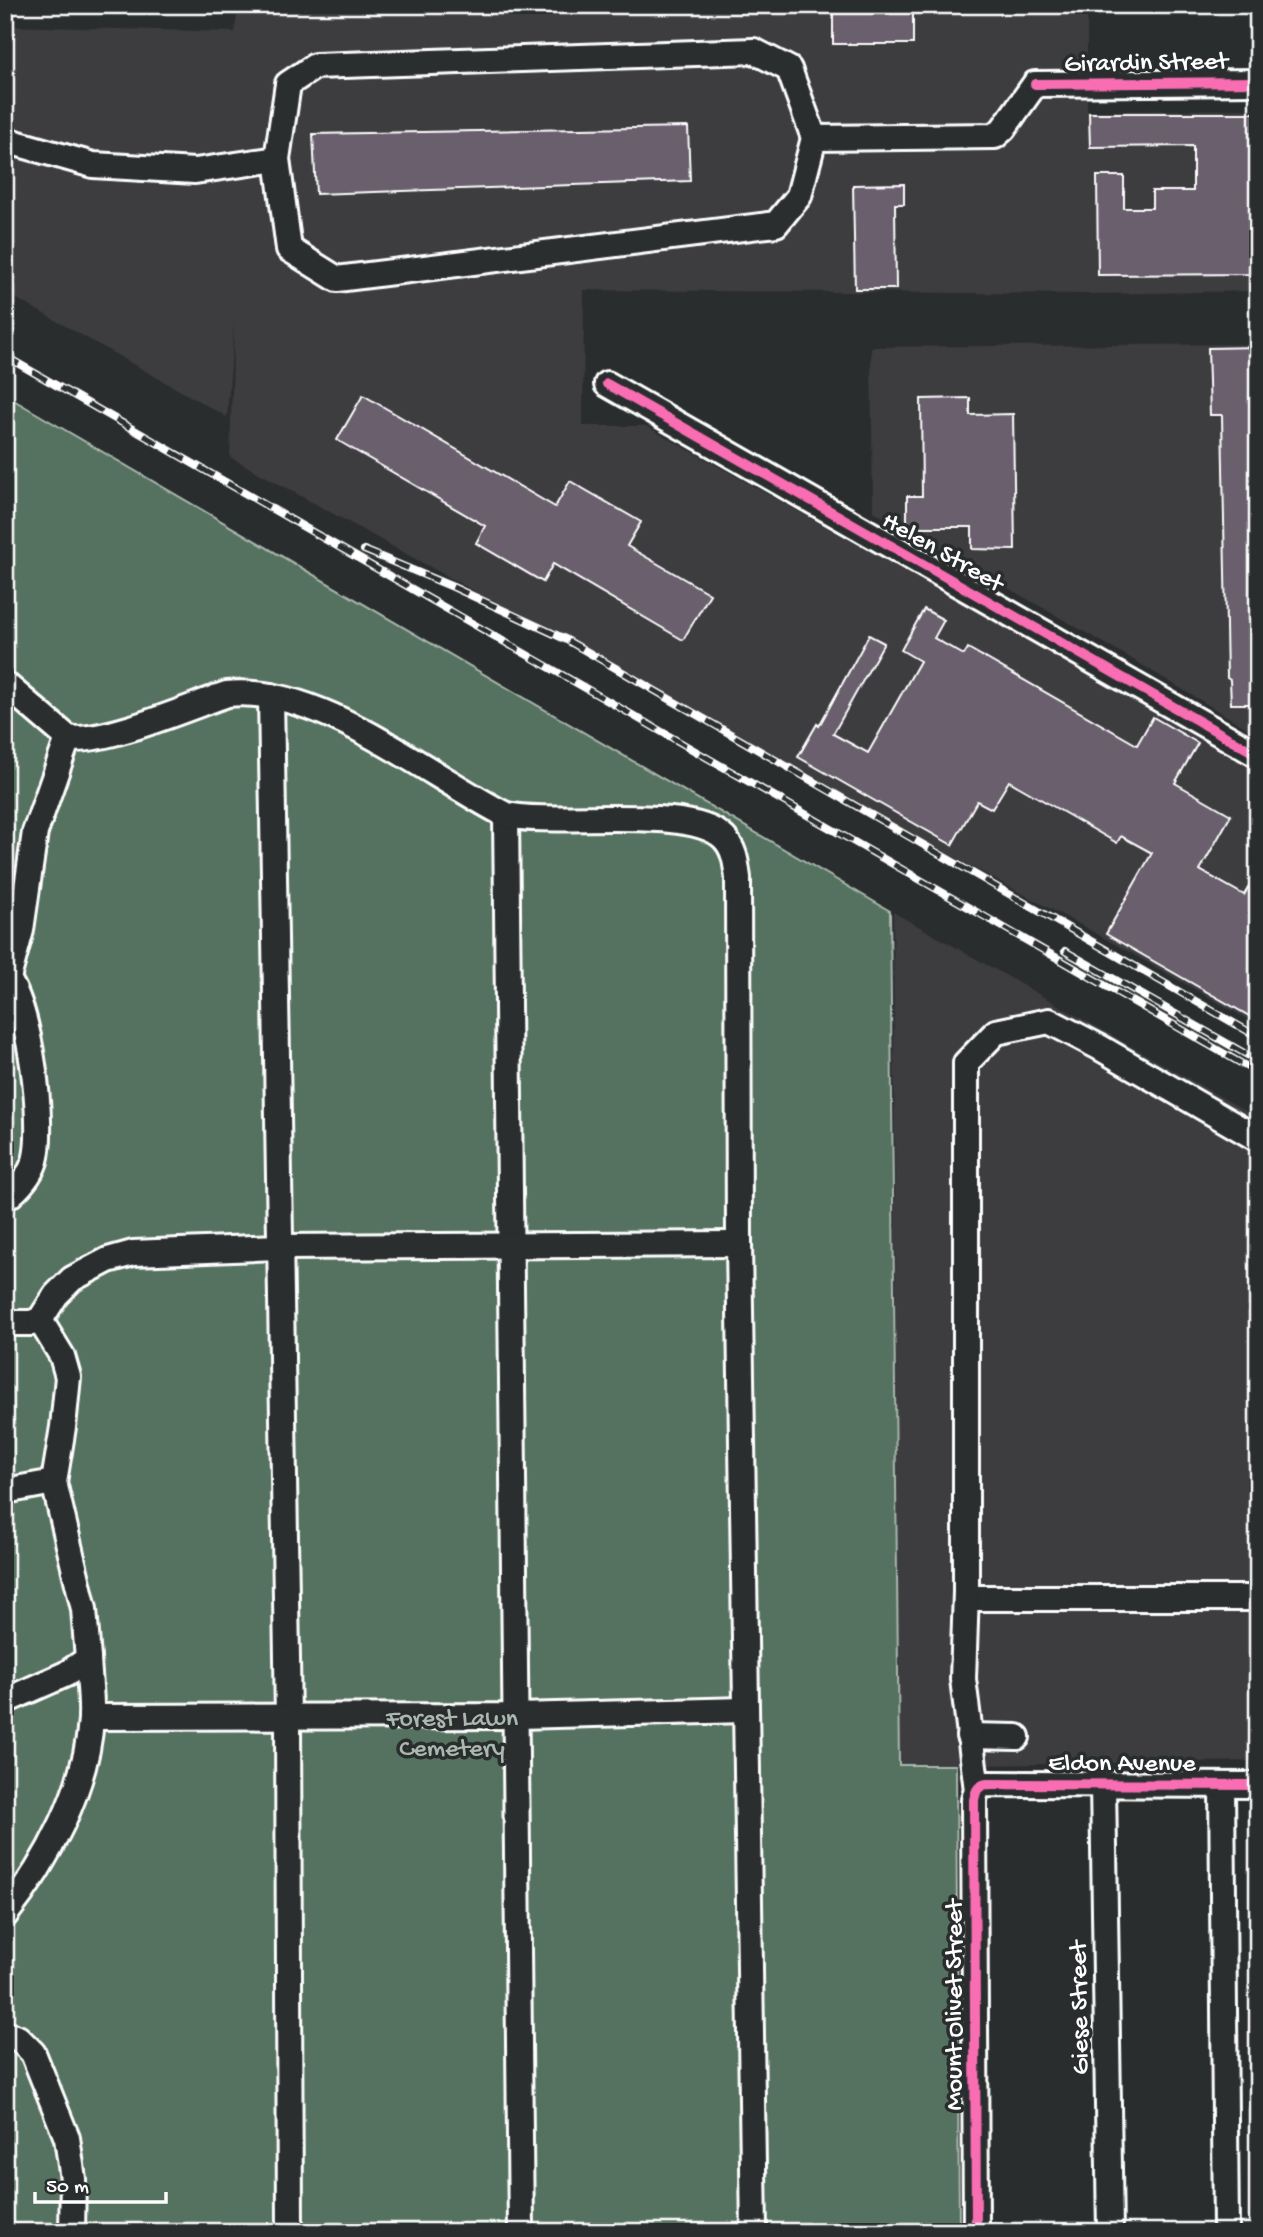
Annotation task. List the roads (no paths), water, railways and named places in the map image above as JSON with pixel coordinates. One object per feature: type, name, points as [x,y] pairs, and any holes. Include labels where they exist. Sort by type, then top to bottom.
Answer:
[{"type":"street","points":[[754,51],[789,69],[814,138],[799,196],[775,224],[337,279],[289,249],[277,159],[288,84],[315,66],[754,51]]},
{"type":"street","name":"Girardin Street","points":[[814,138],[995,136],[1035,84],[1258,82]]},
{"type":"street","points":[[5,140],[93,165],[195,171],[277,159]]},
{"type":"street","name":"Helen Street","points":[[607,384],[1258,755]]},
{"type":"street","points":[[5,684],[68,738],[87,740],[109,735],[227,694],[247,692],[271,696],[331,714],[506,815],[549,820],[656,818],[691,822],[710,827],[726,838],[734,854],[738,878],[739,1244],[754,2232]]},
{"type":"street","points":[[271,696],[288,1718],[290,2232]]},
{"type":"street","points":[[5,1199],[26,1180],[34,1163],[39,1140],[38,1110],[22,1009],[6,977],[21,930],[35,832],[68,738]]},
{"type":"street","points":[[506,815],[509,1245],[518,1716],[521,2232]]},
{"type":"street","name":"Mount Olivet Street","points":[[976,2232],[974,1800],[982,1787],[969,1736],[963,1679],[966,1598],[966,1063],[996,1032],[1049,1021],[1258,1139]]},
{"type":"street","points":[[5,1323],[31,1323],[40,1320],[56,1295],[72,1279],[108,1259],[158,1251],[279,1247],[739,1244]]},
{"type":"street","points":[[5,1915],[34,1876],[62,1824],[82,1764],[91,1717],[84,1609],[54,1482],[65,1416],[68,1377],[62,1356],[40,1320]]},
{"type":"street","points":[[5,1491],[54,1482]]},
{"type":"street","points":[[966,1598],[1258,1598]]},
{"type":"street","points":[[5,1701],[39,1688],[88,1659]]},
{"type":"street","points":[[91,1717],[518,1716],[745,1710]]},
{"type":"street","points":[[969,1736],[1017,1737]]},
{"type":"street","name":"Eldon Avenue","points":[[982,1787],[1103,1784],[1258,1785]]},
{"type":"street","name":"Giese Street","points":[[1103,1784],[1110,2232]]},
{"type":"street","points":[[1222,1785],[1226,2232]]},
{"type":"street","points":[[5,2034],[18,2038],[33,2053],[67,2138],[73,2179],[72,2232]]},
{"type":"railway","points":[[5,356],[1258,1073]]},
{"type":"railway","points":[[364,550],[453,587],[565,639],[1258,1037]]},
{"type":"railway","points":[[1065,951],[1258,1061]]},
{"type":"park label","name":"Forest Lawn Cemetery","points":[[452,1731]]}]
